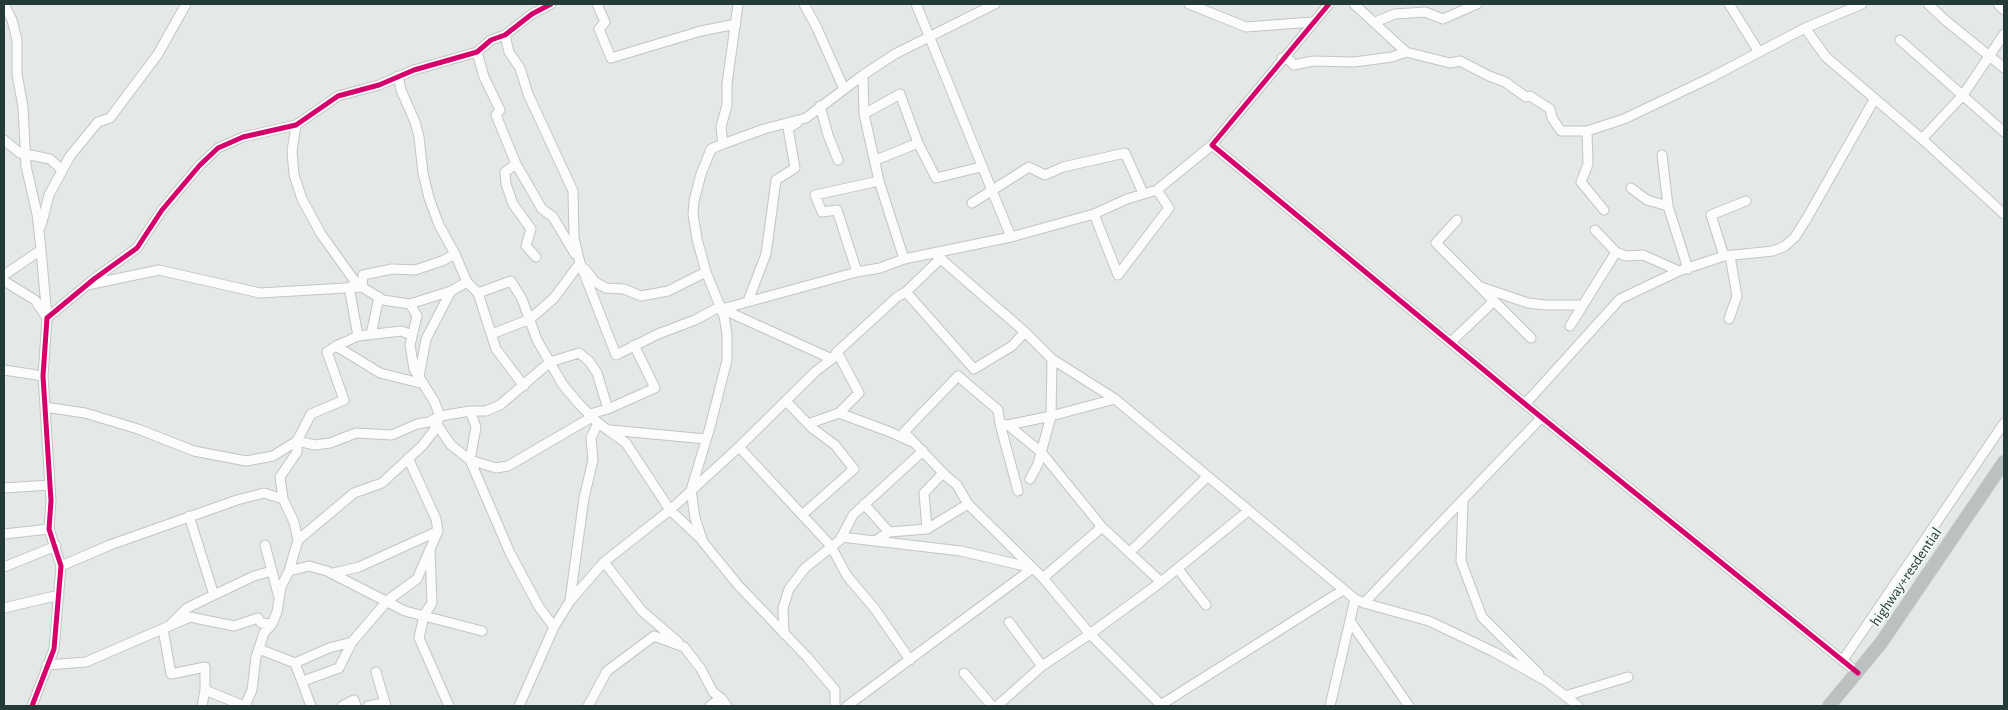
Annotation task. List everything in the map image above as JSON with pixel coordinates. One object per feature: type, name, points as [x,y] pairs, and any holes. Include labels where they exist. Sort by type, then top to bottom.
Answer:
[{"type":"highway","name":"highway+resdential","points":[[1829,706],[1881,643],[2004,462]]},
{"type":"street","points":[[4,4],[12,20],[17,40],[17,74],[23,107],[26,166],[37,214],[41,250],[47,318],[43,376],[51,501],[49,529],[61,566],[54,649],[32,706]]},
{"type":"street","points":[[39,233],[49,195],[70,156],[98,122],[110,118],[146,71],[186,4]]},
{"type":"street","points":[[47,318],[86,285],[137,248],[162,210],[200,165],[218,148],[243,137],[296,125],[338,96],[379,85],[414,70],[477,52],[491,40],[505,35],[532,14],[552,4]]},
{"type":"street","points":[[597,4],[605,22],[600,29],[611,58],[700,31],[736,24]]},
{"type":"street","points":[[722,144],[721,127],[727,105],[727,84],[738,4]]},
{"type":"street","points":[[804,4],[817,28],[844,89]]},
{"type":"street","points":[[916,4],[1011,237]]},
{"type":"street","points":[[748,301],[766,254],[776,180],[795,168],[788,128],[806,118],[862,75],[895,54],[996,4]]},
{"type":"street","points":[[1189,4],[1246,27],[1312,22]]},
{"type":"street","points":[[505,35],[509,52],[520,68],[528,94],[573,191],[574,238],[580,263],[616,355],[634,345],[696,320],[721,307],[857,272],[880,268],[904,259],[938,255],[1011,237],[1094,214],[1144,193],[1157,190],[1212,145],[1282,58],[1329,4]]},
{"type":"street","points":[[1354,4],[1406,52],[1450,63],[1460,61],[1488,76],[1505,82],[1526,97],[1530,96],[1550,109],[1552,118],[1560,131],[1587,131],[1624,119],[1804,28],[1862,4]]},
{"type":"street","points":[[1375,22],[1395,14],[1426,12],[1443,19],[1477,4]]},
{"type":"street","points":[[1730,4],[1759,52]]},
{"type":"street","points":[[1928,4],[2004,68]]},
{"type":"street","points":[[1998,4],[2004,10]]},
{"type":"street","points":[[1804,28],[1826,58],[1922,139],[2004,214]]},
{"type":"street","points":[[1922,139],[1963,95],[2004,34]]},
{"type":"street","points":[[1900,40],[2004,132]]},
{"type":"street","points":[[477,52],[484,77],[500,110],[496,115],[516,164],[542,209],[553,216],[580,263],[595,282],[606,288],[624,289],[641,296],[668,291],[706,272]]},
{"type":"street","points":[[1282,58],[1289,60],[1294,65],[1313,61],[1354,62],[1392,57],[1406,52]]},
{"type":"street","points":[[862,75],[864,114],[876,160],[879,181],[904,259]]},
{"type":"street","points":[[398,76],[415,122],[419,137],[420,158],[429,198],[439,225],[455,254],[467,282],[478,293],[496,349],[524,386]]},
{"type":"street","points":[[864,114],[900,94],[918,143],[936,178],[981,166]]},
{"type":"street","points":[[1525,404],[1620,299],[1684,270],[1727,256],[1773,251],[1785,246],[1795,237],[1874,100]]},
{"type":"street","points":[[820,106],[828,135],[838,160]]},
{"type":"street","points":[[703,542],[695,518],[691,490],[727,360],[727,334],[721,307],[706,272],[697,239],[693,214],[694,201],[701,174],[711,149],[764,129],[806,118]]},
{"type":"street","points":[[296,125],[292,151],[294,175],[302,199],[321,234],[361,287],[383,300],[410,304],[451,291],[467,282]]},
{"type":"street","points":[[1587,131],[1588,164],[1581,182],[1591,197],[1604,210]]},
{"type":"street","points":[[4,140],[20,153],[50,159],[62,170]]},
{"type":"street","points":[[876,160],[918,143]]},
{"type":"street","points":[[1212,145],[1525,404],[1858,673]]},
{"type":"street","points":[[972,203],[992,188],[1029,167],[1045,175],[1063,167],[1125,153],[1144,193]]},
{"type":"street","points":[[1662,155],[1668,206],[1684,270]]},
{"type":"street","points":[[516,164],[505,172],[506,184],[513,204],[531,229],[526,246],[536,257]]},
{"type":"street","points":[[857,272],[837,210],[822,212],[815,195],[879,181]]},
{"type":"street","points":[[1631,188],[1647,200],[1668,206]]},
{"type":"street","points":[[1094,214],[1118,275],[1169,208],[1157,190]]},
{"type":"street","points":[[1729,319],[1737,296],[1727,256],[1711,215],[1746,201]]},
{"type":"street","points":[[1457,220],[1436,243],[1531,338]]},
{"type":"street","points":[[1595,230],[1616,252],[1626,256],[1643,255],[1684,270]]},
{"type":"street","points":[[4,275],[41,250]]},
{"type":"street","points":[[1570,326],[1616,252]]},
{"type":"street","points":[[361,287],[363,276],[392,269],[414,270],[442,261],[455,254]]},
{"type":"street","points":[[519,706],[554,627],[570,601],[604,562],[670,510],[739,447],[816,371],[897,297],[906,292],[938,255]]},
{"type":"street","points":[[938,255],[1025,332],[1052,359],[1115,399],[1359,601],[1429,621],[1494,652],[1546,681]]},
{"type":"street","points":[[492,334],[530,319],[554,298],[580,263]]},
{"type":"street","points":[[86,285],[159,270],[260,293],[361,287]]},
{"type":"street","points":[[4,281],[35,300],[47,318]]},
{"type":"street","points":[[478,293],[511,281],[522,299],[536,340],[563,385],[593,418],[626,442],[670,510],[703,542],[738,585],[835,690],[835,706]]},
{"type":"street","points":[[1479,286],[1528,303],[1583,305]]},
{"type":"street","points":[[349,287],[358,336]]},
{"type":"street","points":[[422,380],[426,339],[451,291]]},
{"type":"street","points":[[906,292],[974,369],[1012,346],[1025,332]]},
{"type":"street","points":[[371,335],[379,297]]},
{"type":"street","points":[[1451,342],[1494,301]]},
{"type":"street","points":[[410,304],[417,316],[410,346],[414,370],[434,401],[438,419],[451,445],[470,460],[496,468],[508,466],[608,409],[655,388],[634,345]]},
{"type":"street","points":[[721,307],[834,355],[859,393],[839,413],[808,424]]},
{"type":"street","points":[[205,690],[245,706],[252,690],[264,633],[272,624],[277,612],[278,597],[289,572],[298,540],[294,522],[283,499],[280,477],[297,452],[297,441],[311,414],[344,400],[327,352],[358,336],[401,331],[412,335]]},
{"type":"street","points":[[336,346],[380,373],[422,380]]},
{"type":"street","points":[[45,407],[85,413],[138,429],[194,451],[246,460],[273,456],[297,441],[315,445],[330,443],[356,433],[392,435],[417,424],[470,411],[478,412],[493,409],[524,386],[550,362],[580,353],[585,356],[597,374],[608,409]]},
{"type":"street","points":[[1030,479],[1038,464],[1051,416],[1052,359]]},
{"type":"street","points":[[4,370],[43,376]]},
{"type":"street","points":[[1018,491],[1004,425],[998,410],[958,376],[904,432],[957,485],[968,504],[1043,578],[1090,634],[1160,706],[1344,590]]},
{"type":"street","points":[[1004,425],[1051,416],[1115,399]]},
{"type":"street","points":[[786,401],[808,424],[835,445],[854,469],[802,515]]},
{"type":"street","points":[[470,411],[476,427],[470,460],[510,552],[539,607],[554,627]]},
{"type":"street","points":[[839,413],[916,444]]},
{"type":"street","points":[[1330,706],[1350,621],[1359,601],[1463,501],[1542,417]]},
{"type":"street","points":[[570,601],[584,498],[593,460],[591,438],[593,418]]},
{"type":"street","points":[[298,540],[354,493],[382,482],[422,446],[433,432],[438,419]]},
{"type":"street","points":[[1843,660],[2004,423]]},
{"type":"street","points":[[1004,425],[1041,452],[1102,527],[1161,582]]},
{"type":"street","points":[[608,430],[706,439]]},
{"type":"street","points":[[739,447],[831,546],[847,576],[875,610],[910,660]]},
{"type":"street","points":[[784,634],[783,608],[789,589],[805,568],[841,537],[853,515],[864,504],[924,452]]},
{"type":"street","points":[[303,681],[339,668],[352,642],[388,600],[417,579],[438,531],[436,518],[408,458]]},
{"type":"street","points":[[926,529],[924,494],[943,473]]},
{"type":"street","points":[[1130,552],[1207,477]]},
{"type":"street","points":[[4,488],[50,485]]},
{"type":"street","points":[[61,566],[189,516],[264,493],[283,499]]},
{"type":"street","points":[[1463,501],[1461,561],[1482,617],[1546,681],[1578,706]]},
{"type":"street","points":[[864,504],[889,532]]},
{"type":"street","points":[[875,541],[889,532],[926,529],[968,504]]},
{"type":"street","points":[[997,706],[1042,666],[1090,634],[1161,582],[1248,511]]},
{"type":"street","points":[[189,516],[214,595]]},
{"type":"street","points":[[1043,578],[1102,527]]},
{"type":"street","points":[[4,534],[49,529]]},
{"type":"street","points":[[334,573],[359,567],[438,531]]},
{"type":"street","points":[[841,537],[961,551],[1033,568]]},
{"type":"street","points":[[265,545],[278,597]]},
{"type":"street","points":[[4,567],[56,546]]},
{"type":"street","points":[[430,548],[432,603],[424,615],[419,638],[448,706]]},
{"type":"street","points":[[604,562],[642,612],[684,647],[700,669],[713,692],[727,706]]},
{"type":"street","points":[[289,572],[309,566],[334,573],[388,600],[405,611],[482,631]]},
{"type":"street","points":[[854,704],[1033,568]]},
{"type":"street","points":[[1178,568],[1206,605]]},
{"type":"street","points":[[165,628],[187,608],[254,576],[272,571]]},
{"type":"street","points":[[4,608],[59,595]]},
{"type":"street","points":[[48,665],[86,662],[190,617],[234,626],[258,618],[260,623],[272,624]]},
{"type":"street","points":[[1350,621],[1409,706]]},
{"type":"street","points":[[1009,622],[1042,666]]},
{"type":"street","points":[[165,628],[172,674],[204,667],[205,690],[202,706]]},
{"type":"street","points":[[588,706],[607,671],[654,636],[684,647]]},
{"type":"street","points":[[259,650],[295,663],[329,648],[352,642]]},
{"type":"street","points":[[295,663],[311,706]]},
{"type":"street","points":[[368,706],[384,704],[376,672]]},
{"type":"street","points":[[964,673],[992,706]]},
{"type":"street","points":[[1565,696],[1628,677]]},
{"type":"street","points":[[710,706],[721,698]]},
{"type":"street","points":[[342,706],[354,700],[356,706]]},
{"type":"cycle path","points":[[32,706],[54,649],[61,566],[49,529],[51,501],[43,376],[47,318],[94,279],[137,248],[162,210],[200,165],[218,148],[243,137],[296,125],[338,96],[379,85],[414,70],[477,52],[491,40],[505,35],[532,14],[551,4]]},
{"type":"cycle path","points":[[1329,4],[1212,145],[1525,404],[1858,673]]}]
